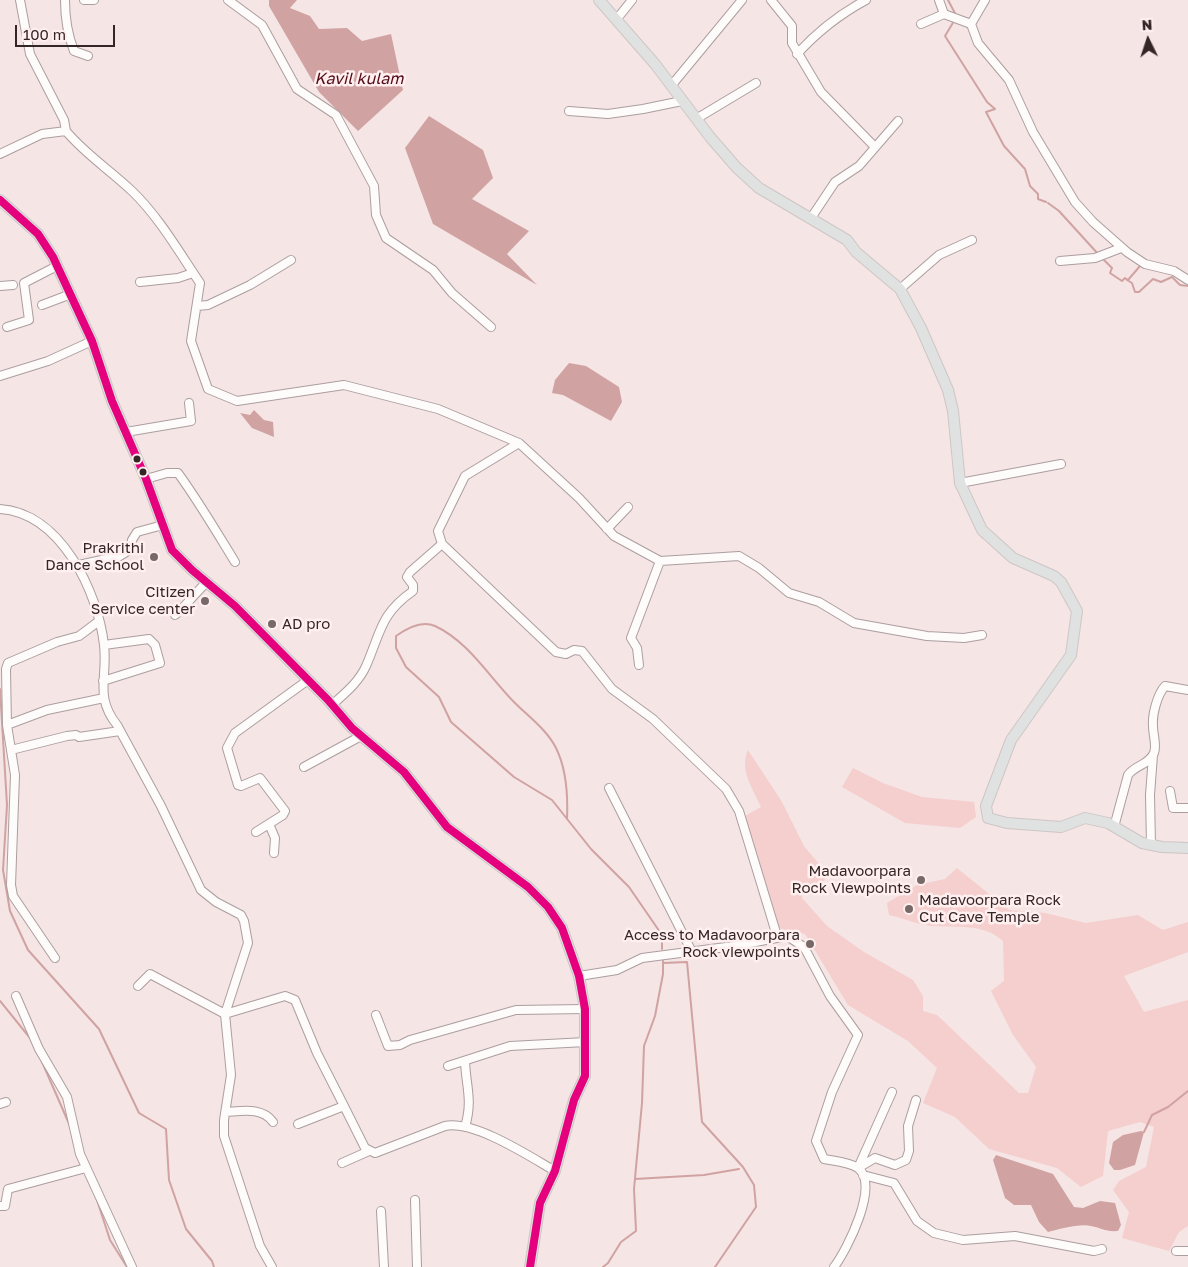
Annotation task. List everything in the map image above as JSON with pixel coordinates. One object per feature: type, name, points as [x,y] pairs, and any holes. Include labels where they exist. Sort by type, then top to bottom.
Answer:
[{"type":"main road","points":[[599,0],[737,168],[759,188],[847,240],[856,252],[900,289],[922,328],[948,390],[953,411],[960,483],[966,499],[986,534],[1013,558],[1054,576],[1061,582],[1077,611],[1071,655],[1011,740],[986,806],[988,818],[1006,823],[1061,827],[1085,818],[1114,827],[1151,845],[1188,848]]},
{"type":"main road","points":[[0,200],[38,234],[58,266],[92,342],[172,550],[234,606],[333,704],[361,736],[404,772],[447,827],[522,882],[548,907],[562,928],[579,976],[585,1009],[585,1076],[574,1100],[555,1171],[540,1203],[530,1267]]},
{"type":"street","points":[[20,0],[30,54],[64,120],[66,131],[79,146],[132,191],[158,221],[200,283],[191,341],[208,389],[237,401],[344,385],[438,409],[519,443],[580,498],[614,536],[660,561],[739,556],[759,568],[789,593],[819,602],[854,623],[928,636],[964,638],[982,636]]},
{"type":"street","points":[[65,0],[64,23],[74,51],[88,56]]},
{"type":"street","points":[[84,0],[94,0]]},
{"type":"street","points":[[228,0],[262,25],[297,88],[336,114],[374,186],[376,215],[386,238],[433,270],[452,292],[491,327]]},
{"type":"street","points":[[616,20],[632,0]]},
{"type":"street","points":[[671,86],[742,0]]},
{"type":"street","points":[[771,0],[792,26],[792,43],[821,92],[874,147]]},
{"type":"street","points":[[797,54],[820,30],[843,12],[866,0]]},
{"type":"street","points":[[939,0],[944,14]]},
{"type":"street","points":[[971,24],[985,0]]},
{"type":"street","points":[[922,24],[944,14],[971,24],[978,43],[1009,80],[1033,132],[1075,202],[1121,248],[1146,264],[1174,271],[1188,280]]},
{"type":"street","points":[[696,119],[756,83]]},
{"type":"street","points":[[569,111],[608,114],[643,110],[682,101]]},
{"type":"street","points":[[811,218],[835,182],[858,166],[898,121]]},
{"type":"street","points":[[0,154],[42,134],[66,131]]},
{"type":"street","points":[[900,289],[939,255],[972,240]]},
{"type":"street","points":[[1060,261],[1095,258],[1121,248]]},
{"type":"street","points":[[197,306],[208,305],[250,285],[291,260]]},
{"type":"street","points":[[7,327],[29,320],[24,283],[58,266]]},
{"type":"street","points":[[140,282],[178,278],[193,273]]},
{"type":"street","points":[[0,286],[13,285]]},
{"type":"street","points":[[42,305],[71,294]]},
{"type":"street","points":[[0,376],[48,361],[92,342]]},
{"type":"street","points":[[126,432],[191,421],[189,403]]},
{"type":"street","points":[[519,443],[465,476],[438,531],[442,544],[556,652],[566,654],[574,650],[582,651],[612,689],[654,720],[726,789],[739,811],[777,936]]},
{"type":"street","points":[[960,483],[1061,464]]},
{"type":"street","points":[[146,479],[178,472],[194,499],[206,512],[211,526],[235,562]]},
{"type":"street","points":[[607,529],[628,507]]},
{"type":"street","points":[[0,509],[37,521],[59,540],[78,565],[99,621],[104,645],[102,681],[108,713],[120,731],[161,806],[202,890],[216,902],[241,915],[244,921],[248,943],[225,1014],[231,1076],[224,1136],[260,1246],[272,1267]]},
{"type":"street","points":[[78,565],[120,556],[131,549],[132,540],[137,532],[163,524]]},
{"type":"street","points":[[333,704],[352,687],[365,667],[383,621],[391,610],[413,591],[413,584],[407,577],[410,572],[442,544]]},
{"type":"street","points":[[640,665],[637,648],[632,638],[660,561]]},
{"type":"street","points":[[175,615],[192,601],[196,592],[207,582]]},
{"type":"street","points":[[55,958],[13,896],[11,885],[15,775],[7,725],[8,663],[57,642],[79,636],[99,621]]},
{"type":"street","points":[[102,681],[160,663],[155,645],[149,639],[104,645]]},
{"type":"street","points":[[256,832],[284,814],[284,810],[260,778],[241,786],[238,785],[227,748],[236,733],[308,680]]},
{"type":"street","points":[[1151,845],[1150,795],[1155,749],[1152,725],[1160,692],[1164,686],[1188,690]]},
{"type":"street","points":[[7,725],[47,710],[104,698]]},
{"type":"street","points":[[11,750],[67,736],[76,735],[79,737],[120,731]]},
{"type":"street","points":[[304,767],[361,736]]},
{"type":"street","points":[[1114,827],[1128,775],[1133,768],[1146,764],[1153,755]]},
{"type":"street","points":[[609,788],[692,952]]},
{"type":"street","points":[[1170,791],[1173,808],[1188,808]]},
{"type":"street","points":[[269,824],[275,838],[274,852]]},
{"type":"street","points":[[579,976],[617,970],[642,958],[692,952],[777,936],[787,936],[804,947],[830,996],[858,1035],[832,1092],[816,1141],[824,1159],[858,1168],[863,1175],[865,1203],[834,1267]]},
{"type":"street","points":[[138,986],[150,974],[225,1014],[285,996],[295,1000],[317,1053],[365,1148],[369,1151],[374,1153],[381,1151],[445,1126],[465,1127],[508,1145],[555,1171]]},
{"type":"street","points":[[16,996],[38,1049],[66,1097],[80,1154],[132,1267]]},
{"type":"street","points":[[376,1015],[388,1046],[400,1046],[410,1040],[516,1010],[585,1009]]},
{"type":"street","points":[[448,1066],[510,1046],[586,1042]]},
{"type":"street","points":[[465,1061],[470,1092],[470,1110],[465,1127]]},
{"type":"street","points":[[858,1168],[892,1092]]},
{"type":"street","points":[[858,1168],[875,1158],[895,1164],[906,1160],[909,1151],[908,1126],[916,1100]]},
{"type":"street","points":[[298,1124],[344,1106]]},
{"type":"street","points":[[226,1112],[255,1110],[269,1117],[273,1122]]},
{"type":"street","points":[[342,1163],[369,1151]]},
{"type":"street","points":[[0,1206],[5,1206],[8,1189],[86,1168]]},
{"type":"street","points":[[863,1175],[894,1182],[917,1221],[934,1233],[963,1240],[1015,1236],[1094,1251],[1102,1249]]},
{"type":"street","points":[[415,1200],[416,1267]]},
{"type":"street","points":[[381,1211],[384,1267]]},
{"type":"street","points":[[1176,1251],[1188,1251]]},
{"type":"shaded area","points":[[748,750],[782,802],[804,846],[828,875],[821,885],[803,886],[802,898],[827,926],[864,952],[913,980],[923,996],[923,1011],[937,1015],[1019,1093],[1028,1093],[1036,1067],[1013,1035],[991,991],[1004,981],[1003,941],[987,931],[979,929],[927,925],[889,915],[887,903],[917,885],[945,879],[957,868],[1009,910],[1045,913],[1086,923],[1138,915],[1163,930],[1188,922],[1188,952],[1124,976],[1144,1012],[1188,1000],[1188,1226],[1179,1232],[1169,1251],[1122,1238],[1129,1212],[1113,1190],[1119,1181],[1146,1167],[1154,1127],[1140,1122],[1108,1131],[1103,1176],[1081,1187],[1057,1168],[989,1149],[955,1117],[923,1103],[937,1068],[908,1041],[848,1005],[805,934],[778,928],[745,816],[761,807],[746,772],[745,765]]},
{"type":"shaded area","points":[[853,768],[883,783],[922,797],[974,802],[976,817],[960,828],[905,823],[842,787]]},
{"type":"water","name":"Kavil kulam","points":[[269,0],[297,0],[290,8],[310,16],[319,29],[347,28],[362,41],[391,34],[403,90],[358,131],[319,92],[269,6]]},
{"type":"water","points":[[429,116],[483,150],[493,178],[472,199],[529,231],[507,254],[537,285],[433,224],[405,148]]},
{"type":"water","points":[[569,363],[586,366],[619,387],[622,402],[611,421],[563,395],[552,393],[555,380]]},
{"type":"water","points":[[254,410],[264,420],[273,422],[274,437],[252,428],[240,413],[250,415]]},
{"type":"water","points":[[1144,1132],[1135,1165],[1114,1170],[1109,1163],[1113,1142],[1123,1135]]},
{"type":"water","points":[[996,1155],[1053,1174],[1074,1207],[1083,1208],[1100,1201],[1115,1203],[1121,1225],[1118,1231],[1082,1225],[1048,1232],[1039,1222],[1031,1205],[1014,1205],[1005,1198],[993,1160]]},
{"type":"waterway","points":[[948,0],[957,17]]},
{"type":"waterway","points":[[954,21],[945,36],[987,102],[995,109],[986,112],[1004,146],[1025,169],[1030,186],[1038,194],[1038,199],[1046,202]]},
{"type":"waterway","points":[[1048,203],[1059,211],[1099,255]]},
{"type":"waterway","points":[[1102,258],[1112,268],[1110,273],[1122,281],[1125,278],[1128,280],[1140,266]]},
{"type":"waterway","points":[[1127,280],[1132,283],[1135,292],[1139,292],[1153,279],[1161,282],[1172,277],[1180,285],[1188,286]]},
{"type":"waterway","points":[[567,819],[567,810],[567,792],[562,764],[556,748],[543,730],[515,703],[468,650],[447,633],[430,624],[420,624],[396,636],[396,648],[406,667],[439,697],[451,722],[514,777],[552,800],[591,849],[629,887],[662,935],[662,949]]},
{"type":"waterway","points":[[0,689],[7,805],[3,870],[10,911],[28,950],[99,1029],[139,1113],[166,1129],[169,1180],[186,1229],[212,1261],[214,1267]]},
{"type":"waterway","points":[[603,1267],[608,1263],[621,1242],[636,1231],[634,1189],[642,1103],[644,1046],[655,1016],[663,974],[663,961]]},
{"type":"waterway","points":[[663,963],[687,962],[702,1122],[743,1167],[754,1185],[756,1207],[715,1267]]},
{"type":"waterway","points":[[0,1001],[30,1038]]},
{"type":"waterway","points":[[39,1055],[70,1126]]},
{"type":"waterway","points":[[1144,1132],[1152,1115],[1168,1107],[1188,1091]]},
{"type":"waterway","points":[[635,1179],[704,1175],[739,1169]]},
{"type":"waterway","points":[[96,1197],[110,1240],[127,1267]]},
{"type":"transit line","points":[[0,200],[38,234],[53,257],[92,341],[112,401],[146,479],[172,550],[192,570],[235,606],[328,700],[352,728],[404,772],[447,827],[528,887],[548,907],[562,928],[579,976],[585,1009],[585,1076],[574,1100],[555,1171],[540,1203],[530,1267]]},
{"type":"place","name":"Prakrithi Dance School","points":[[154,557]]},
{"type":"place","name":"Citizen Service center","points":[[205,601]]},
{"type":"place","name":"AD pro","points":[[272,624]]},
{"type":"place","name":"Madavoorpara Rock Viewpoints","points":[[921,880]]},
{"type":"place","name":"Madavoorpara Rock Cut Cave Temple","points":[[909,909]]},
{"type":"place","name":"Access to Madavoorpara Rock viewpoints","points":[[810,944]]}]
